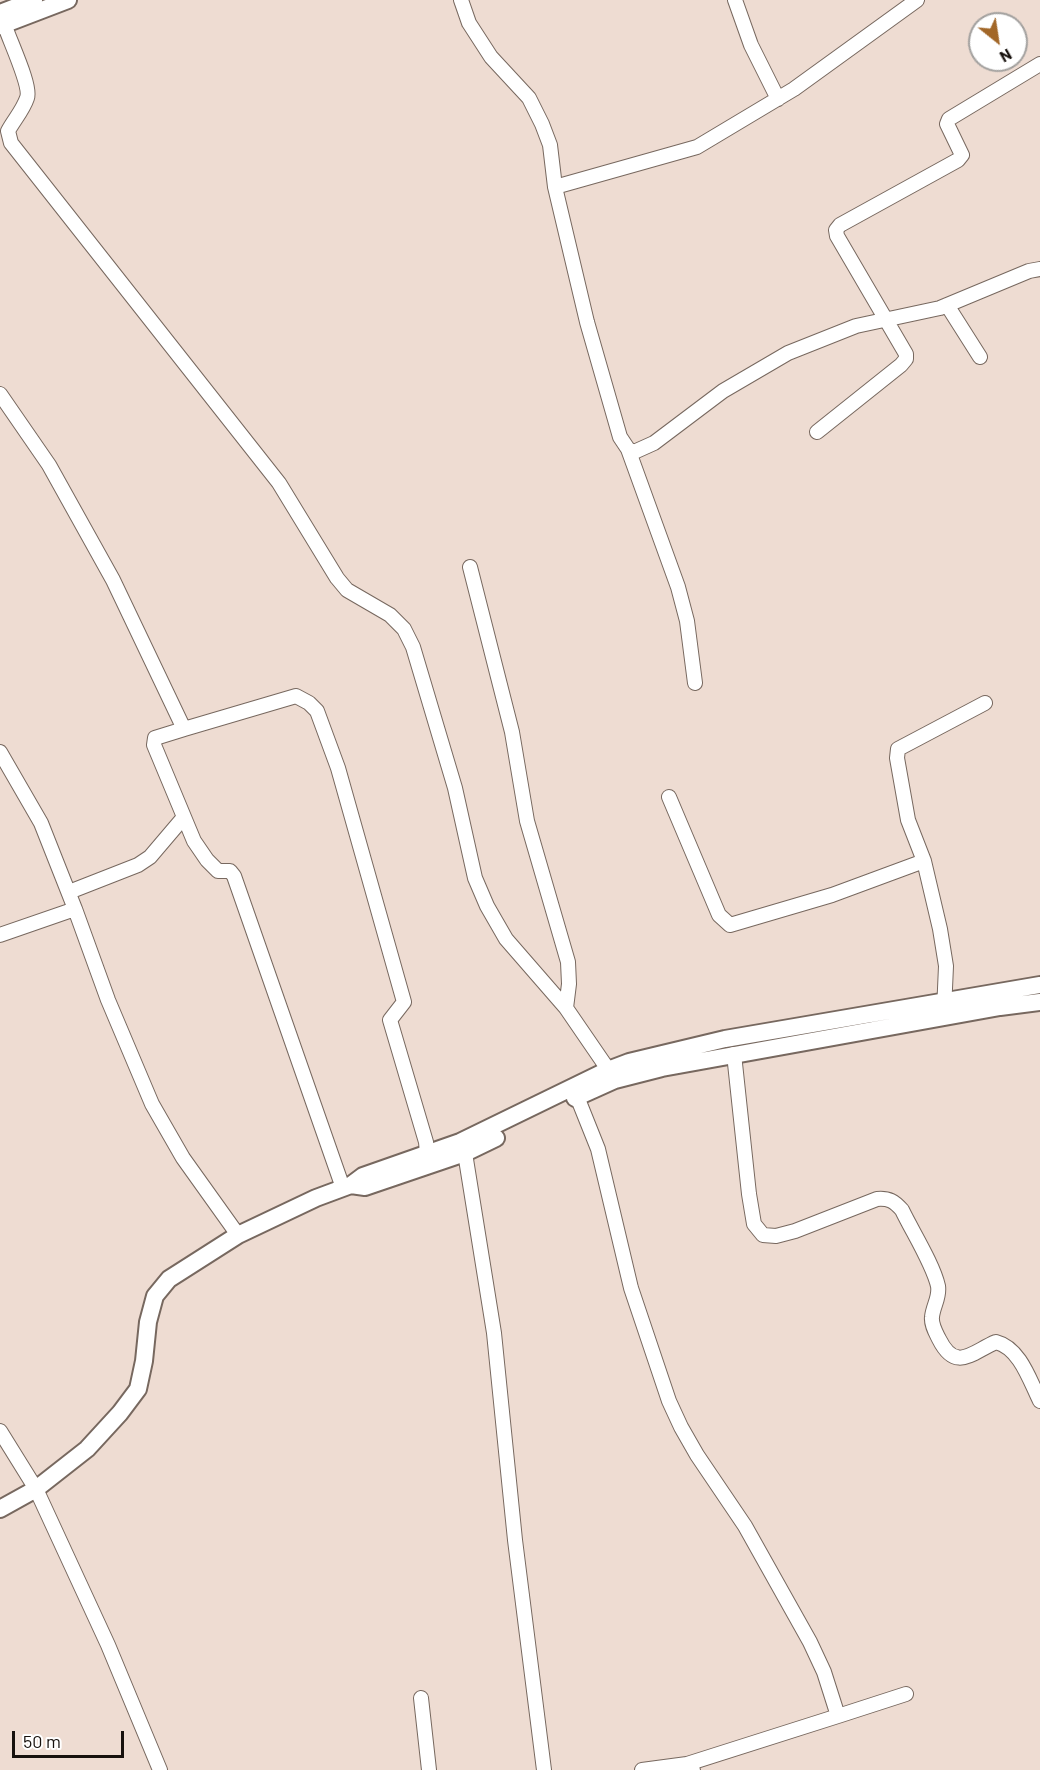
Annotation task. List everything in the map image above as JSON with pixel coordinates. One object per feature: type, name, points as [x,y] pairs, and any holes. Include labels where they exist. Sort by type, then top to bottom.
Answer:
[{"type":"street","points":[[68,0],[23,6],[1,19],[27,82],[28,96],[8,131],[11,143],[279,483],[347,590],[390,615],[405,629],[413,647],[452,777],[475,878],[486,906],[506,939],[566,1008],[611,1075]]},
{"type":"street","points":[[461,0],[469,23],[491,57],[529,98],[542,124],[549,145],[555,187],[587,322],[620,437],[628,449],[678,587],[687,621],[694,683]]},
{"type":"street","points":[[735,0],[751,45],[778,99]]},
{"type":"street","points":[[555,187],[697,147],[794,89],[916,0]]},
{"type":"street","points":[[817,432],[906,359],[906,354],[837,236],[836,230],[840,225],[958,160],[962,155],[947,124],[949,119],[1040,64]]},
{"type":"street","points":[[628,449],[634,452],[654,443],[723,391],[788,353],[856,326],[918,314],[947,305],[1040,269]]},
{"type":"street","points":[[947,305],[980,357]]},
{"type":"street","points":[[0,394],[49,465],[113,580],[184,729]]},
{"type":"street","points":[[470,567],[512,732],[527,821],[568,962],[569,984],[566,1008]]},
{"type":"street","points":[[347,1186],[234,876],[230,871],[218,871],[194,841],[154,745],[155,738],[296,696],[309,703],[317,711],[338,768],[405,1002],[390,1020],[426,1142],[428,1159]]},
{"type":"street","points":[[943,1018],[946,966],[943,944],[924,861],[908,820],[897,763],[898,749],[985,703]]},
{"type":"street","points":[[0,752],[41,823],[108,1000],[152,1104],[183,1158],[238,1235]]},
{"type":"street","points":[[669,797],[719,915],[730,925],[832,895],[924,861]]},
{"type":"street","points":[[69,892],[138,865],[150,857],[184,817]]},
{"type":"street","points":[[0,935],[75,909]]},
{"type":"street","points":[[428,1159],[611,1075],[629,1062],[725,1039],[1040,985]]},
{"type":"street","points":[[611,1075],[1040,1002]]},
{"type":"street","points":[[734,1054],[754,1224],[763,1234],[776,1236],[795,1231],[877,1199],[886,1198],[895,1201],[902,1210],[934,1274],[938,1295],[932,1320],[935,1331],[947,1352],[955,1358],[966,1358],[996,1342],[1004,1344],[1021,1362],[1040,1401]]},
{"type":"street","points":[[0,1509],[36,1489],[87,1449],[120,1413],[138,1389],[144,1362],[148,1322],[155,1296],[169,1279],[238,1235],[347,1186],[363,1176],[428,1159],[465,1153],[576,1091]]},
{"type":"street","points":[[576,1091],[598,1149],[631,1288],[669,1401],[697,1455],[745,1526],[810,1642],[824,1672],[838,1716]]},
{"type":"street","points":[[465,1153],[494,1333],[515,1540],[544,1770]]},
{"type":"street","points":[[0,1431],[36,1489],[108,1645],[160,1770]]},
{"type":"street","points":[[642,1770],[690,1767],[906,1694]]},
{"type":"street","points":[[421,1698],[429,1770]]}]
